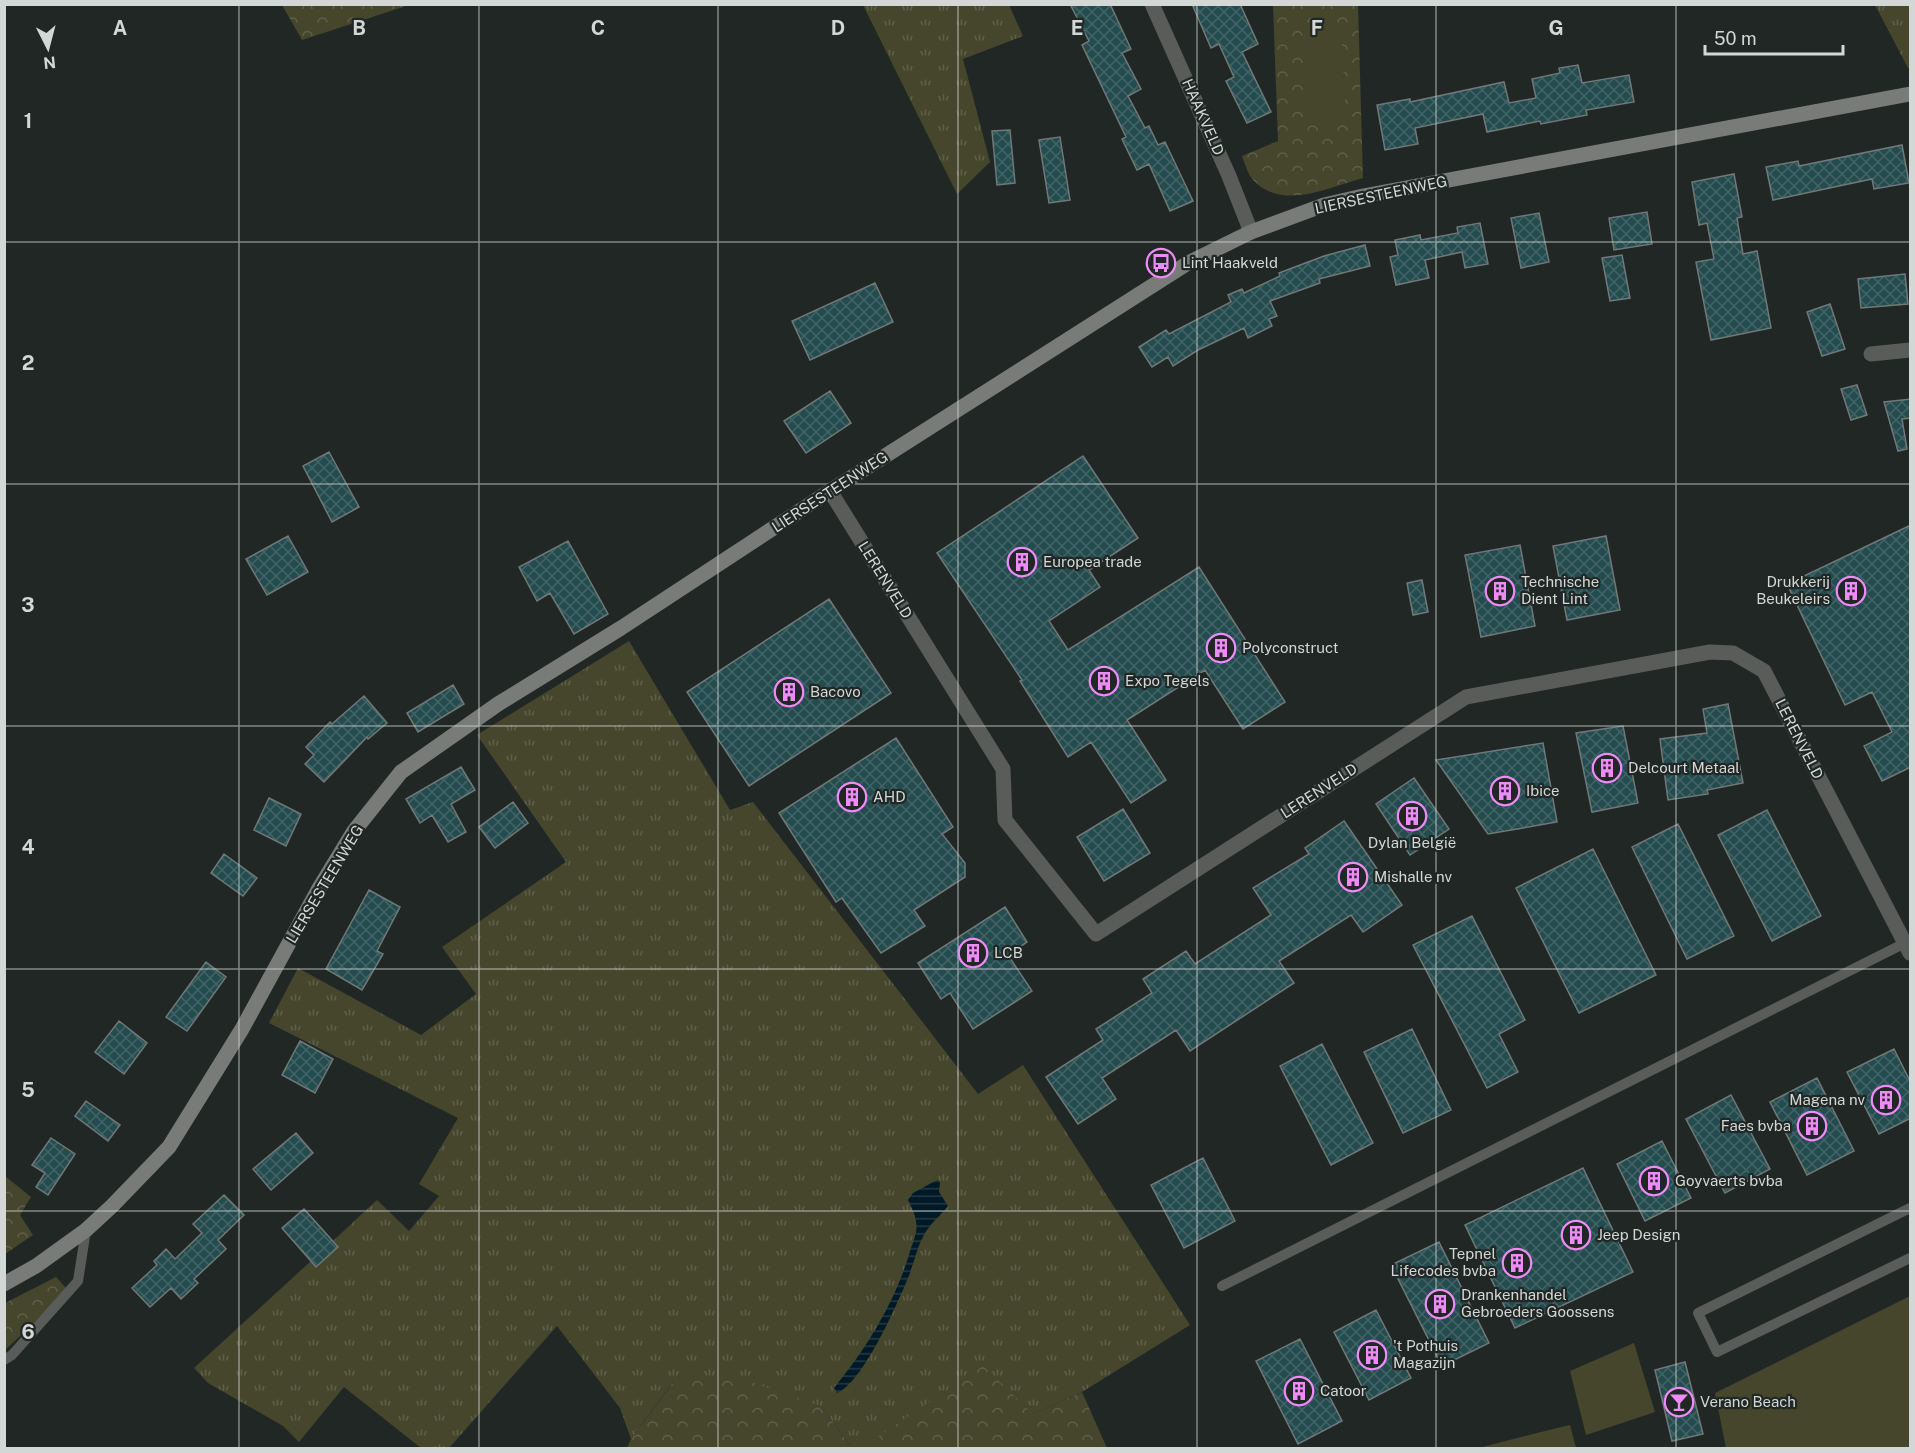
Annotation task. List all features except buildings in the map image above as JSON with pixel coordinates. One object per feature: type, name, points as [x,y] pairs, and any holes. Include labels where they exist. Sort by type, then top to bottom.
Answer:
[{"type":"street","name":"HAAKVELD","points":[[1152,4],[1229,176],[1251,232]]},
{"type":"street","name":"LIERSESTEENWEG","points":[[4,1284],[36,1266],[86,1230],[169,1148],[242,1029],[318,890],[348,841],[401,772],[498,704],[621,628],[830,491],[1188,263],[1251,232],[1324,205],[1911,94]]},
{"type":"street","points":[[1871,354],[1911,350]]},
{"type":"street","name":"LERENVELD","points":[[830,491],[1003,769],[1005,820],[1096,934],[1466,697],[1710,652],[1733,653],[1764,671],[1908,948]]},
{"type":"lane","name":"LERENVELD","points":[[1222,1287],[1908,948]]},
{"type":"lane","points":[[1911,1208],[1698,1313],[1717,1352],[1911,1258]]},
{"type":"lane","points":[[4,1360],[12,1355],[78,1281],[86,1230]]},
{"type":"green space","points":[[282,5],[409,5],[302,40]]},
{"type":"green space","points":[[863,5],[1009,5],[1023,36],[963,59],[990,162],[957,194]]},
{"type":"green space","points":[[1273,5],[1358,5],[1363,178],[1321,191],[1293,196],[1266,190],[1248,173],[1242,156],[1278,141]]},
{"type":"green space","points":[[1875,5],[1910,5],[1910,68],[1908,68]]},
{"type":"green space","points":[[1341,28],[1346,119],[1306,121],[1302,30]]},
{"type":"green space","points":[[629,641],[730,810],[753,802],[978,1094],[1023,1065],[1190,1325],[1082,1392],[1033,1414],[861,1448],[852,1448],[821,1406],[673,1382],[631,1439],[620,1408],[557,1326],[449,1448],[421,1448],[344,1387],[299,1442],[283,1426],[208,1383],[194,1368],[311,1261],[317,1267],[338,1247],[333,1241],[377,1200],[409,1231],[439,1196],[419,1184],[458,1118],[269,1023],[298,968],[421,1035],[476,994],[442,947],[566,862],[477,735]]},
{"type":"green space","points":[[5,1176],[31,1197],[20,1215],[33,1235],[5,1254]]},
{"type":"green space","points":[[56,1277],[66,1288],[5,1350],[5,1303]]},
{"type":"green space","points":[[1910,1296],[1910,1448],[1726,1448],[1715,1393]]},
{"type":"green space","points":[[1634,1343],[1655,1412],[1586,1435],[1570,1371]]},
{"type":"green space","points":[[983,1366],[1033,1414],[1082,1392],[1107,1448],[861,1448]]},
{"type":"green space","points":[[737,1377],[821,1406],[852,1448],[627,1448],[631,1439],[674,1381]]},
{"type":"green space","points":[[1570,1425],[1576,1448],[1478,1448],[1557,1428]]},
{"type":"water","points":[[937,1180],[940,1182],[939,1192],[948,1206],[924,1234],[898,1302],[869,1357],[847,1386],[837,1393],[834,1388],[880,1322],[905,1267],[916,1228],[915,1216],[908,1200],[913,1193]]},
{"type":"place","name":"Lint Haakveld","points":[[1161,263]]},
{"type":"place","name":"Europea trade","points":[[1022,562]]},
{"type":"place","name":"Technische Dient Lint","points":[[1500,591]]},
{"type":"place","name":"Drukkerij Beukeleirs","points":[[1851,591]]},
{"type":"place","name":"Polyconstruct","points":[[1221,648]]},
{"type":"place","name":"Expo Tegels","points":[[1104,681]]},
{"type":"place","name":"Bacovo","points":[[789,692]]},
{"type":"place","name":"Delcourt Metaal","points":[[1607,768]]},
{"type":"place","name":"Ibice","points":[[1505,791]]},
{"type":"place","name":"AHD","points":[[852,797]]},
{"type":"place","name":"Dylan België","points":[[1412,816]]},
{"type":"place","name":"Mishalle nv","points":[[1353,877]]},
{"type":"place","name":"LCB","points":[[973,953]]},
{"type":"place","name":"Magena nv","points":[[1886,1100]]},
{"type":"place","name":"Faes bvba","points":[[1812,1126]]},
{"type":"place","name":"Goyvaerts bvba","points":[[1654,1181]]},
{"type":"place","name":"Jeep Design","points":[[1576,1235]]},
{"type":"place","name":"Tepnel Lifecodes bvba","points":[[1517,1263]]},
{"type":"place","name":"Drankenhandel Gebroeders Goossens","points":[[1440,1304]]},
{"type":"place","name":"'t Pothuis Magazijn","points":[[1372,1355]]},
{"type":"place","name":"Catoor","points":[[1299,1391]]},
{"type":"place","name":"Verano Beach","points":[[1679,1402]]}]
